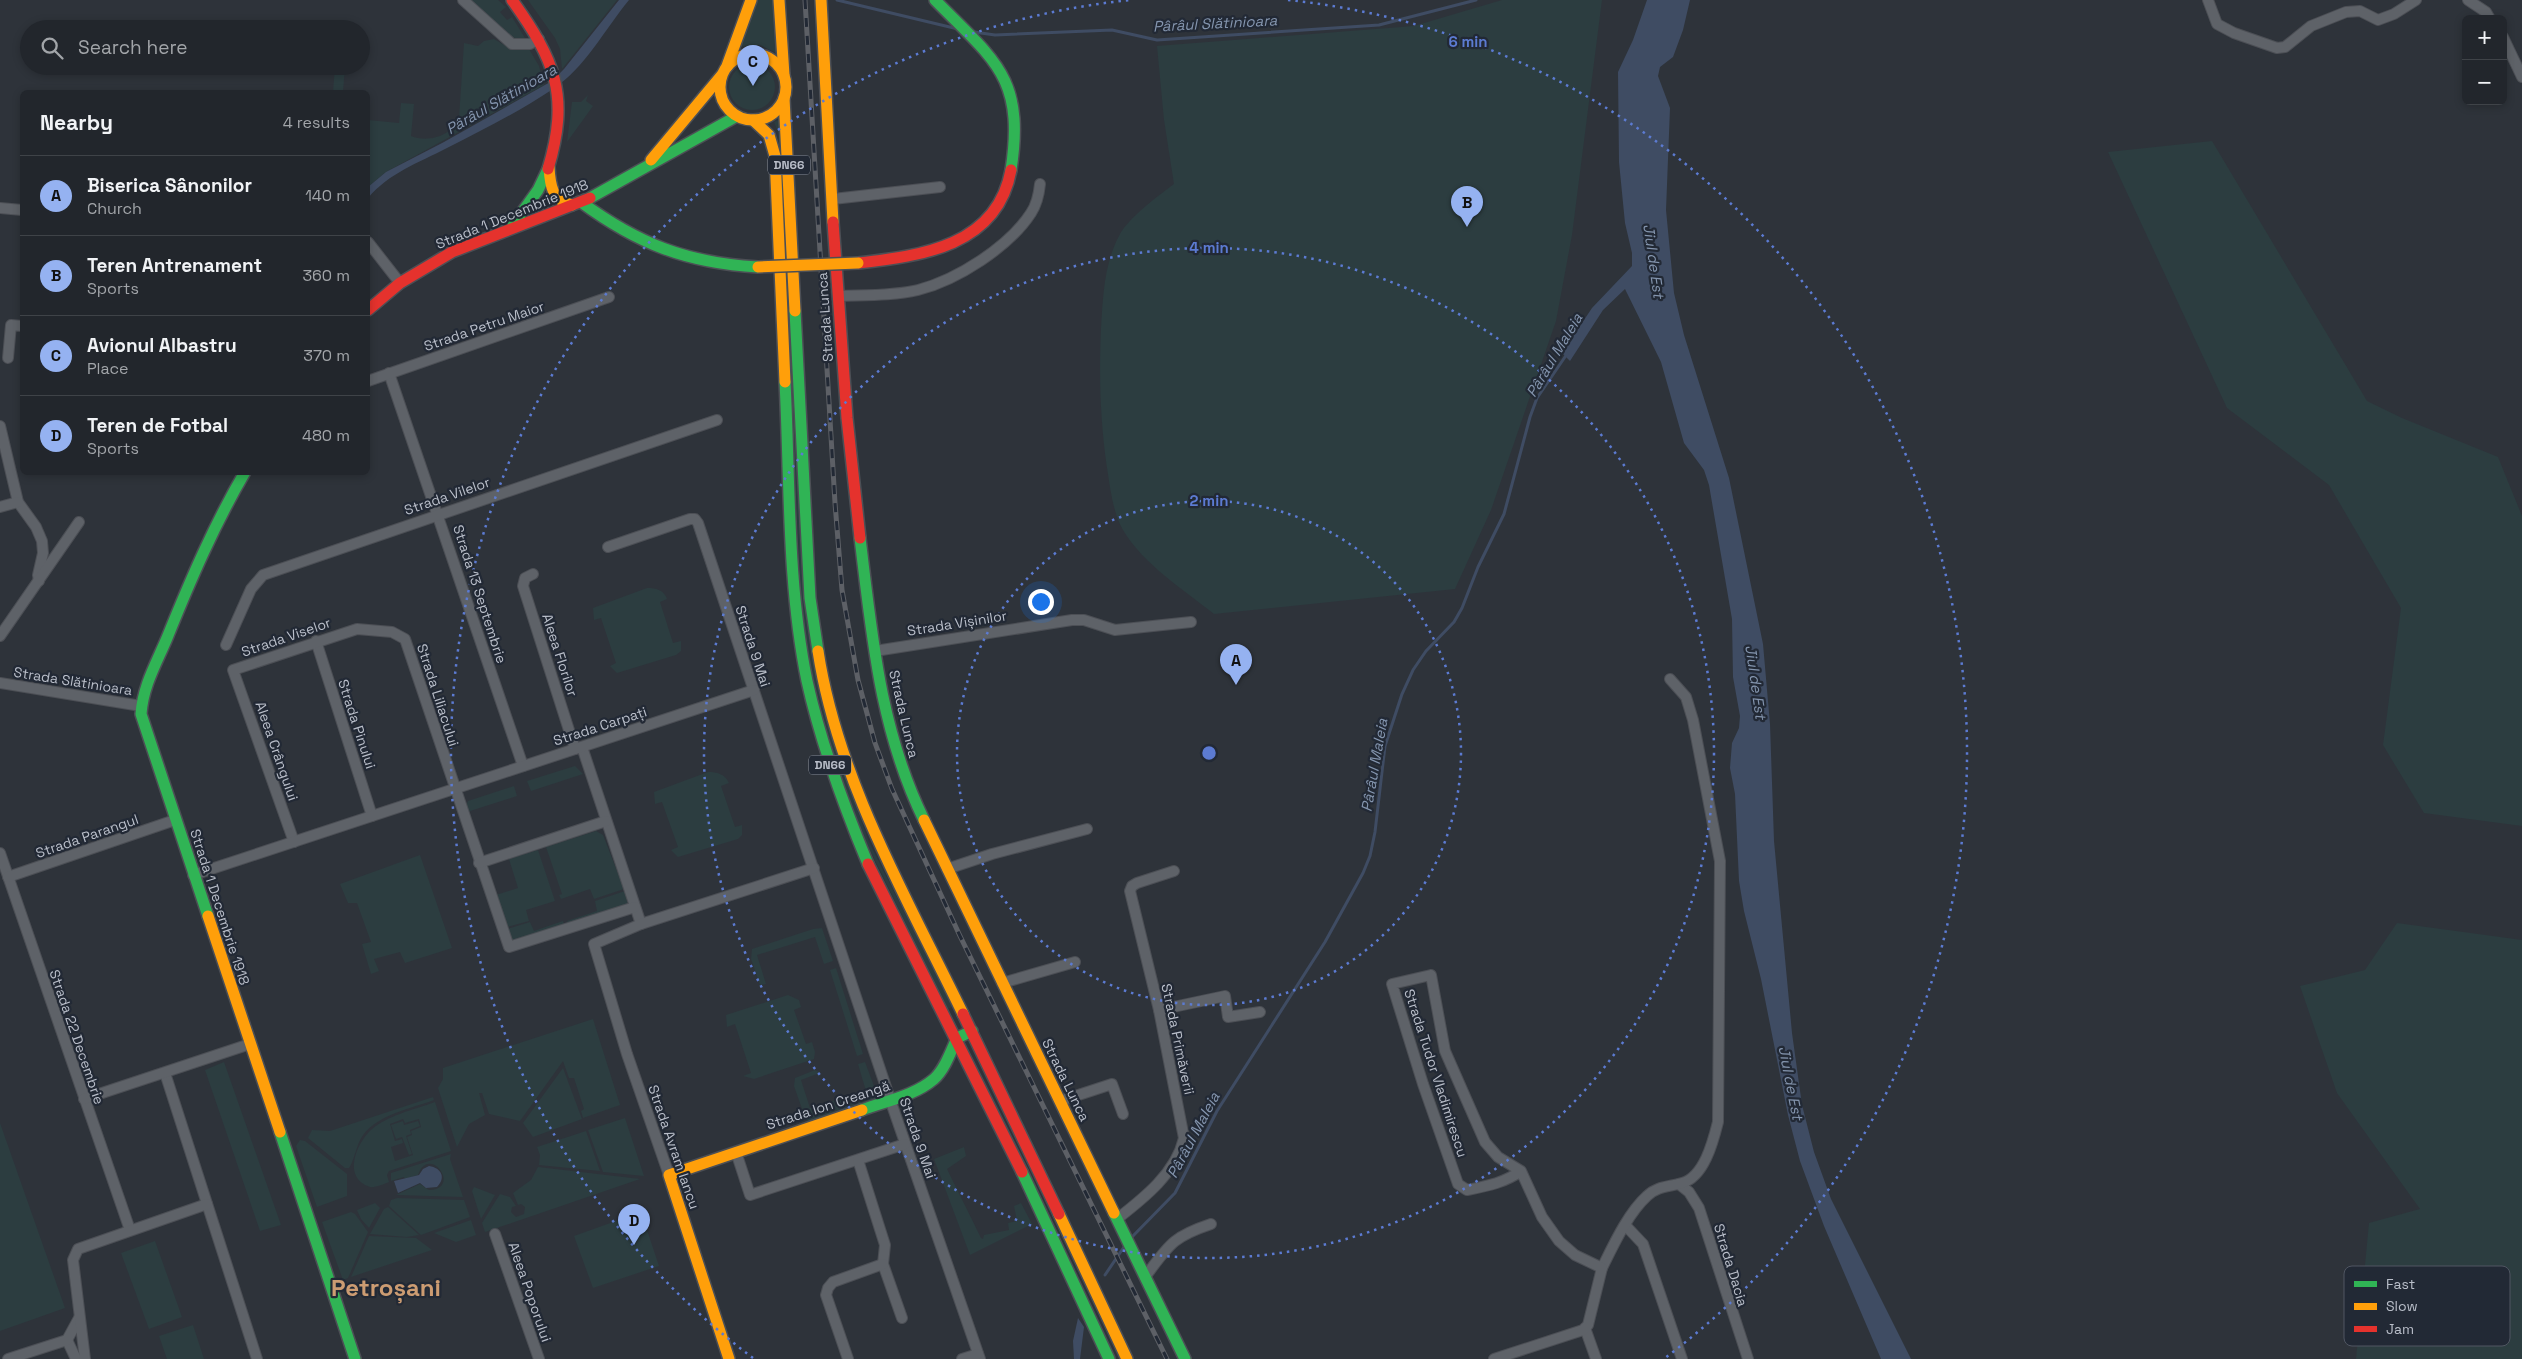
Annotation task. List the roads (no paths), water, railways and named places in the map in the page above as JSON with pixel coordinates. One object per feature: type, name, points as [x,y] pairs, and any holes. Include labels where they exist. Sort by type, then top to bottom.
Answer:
[{"type":"main road","points":[[511,227],[527,208],[549,161],[558,126],[558,88],[554,74],[539,39],[512,0]]},
{"type":"main road","points":[[751,0],[727,66],[721,76],[720,88],[722,99],[728,109],[737,116],[753,120],[769,116],[776,111],[784,98],[779,0]]},
{"type":"main road","name":"Strada Lunca","points":[[821,0],[838,296],[850,451],[875,651],[891,738],[901,768],[947,869],[1185,1359]]},
{"type":"main road","points":[[549,161],[552,192],[559,201],[576,203],[622,231],[660,250],[701,262],[758,267],[858,263],[912,256],[950,244],[981,224],[1002,200],[1014,148],[1015,114],[1012,96],[1006,80],[978,44],[935,0]]},
{"type":"main road","points":[[727,66],[747,54],[758,54],[769,58],[784,75]]},
{"type":"main road","name":"Strada 1 Decembrie 1918","points":[[646,166],[721,76]]},
{"type":"main road","name":"DN66","points":[[784,98],[787,122],[810,598],[819,663],[834,722],[866,813],[1064,1222],[1127,1359]]},
{"type":"main road","name":"Strada 1 Decembrie 1918","points":[[370,308],[400,283],[452,252],[608,190],[646,166],[737,116]]},
{"type":"main road","name":"DN66","points":[[753,120],[769,135],[775,156],[795,600],[807,680],[832,772],[856,839],[1009,1144],[1109,1359]]},
{"type":"main road","name":"Strada 1 Decembrie 1918","points":[[244,475],[202,557],[147,683],[141,706],[142,721],[355,1359]]},
{"type":"main road","points":[[957,1038],[972,1031]]},
{"type":"main road","name":"Strada Ion Creangă","points":[[669,1176],[914,1092],[935,1078],[947,1060],[957,1038]]},
{"type":"main road","points":[[1009,1144],[1023,1137]]},
{"type":"main road","name":"Strada Avram Iancu","points":[[669,1176],[729,1359]]},
{"type":"main road","points":[[1030,1190],[1045,1183]]},
{"type":"main road","points":[[1050,1230],[1064,1222]]},
{"type":"main road","points":[[1072,1276],[1086,1270]]},
{"type":"street","points":[[463,0],[512,44],[530,44],[539,39]]},
{"type":"street","points":[[2208,0],[2217,24],[2234,33],[2277,48],[2285,47],[2311,26],[2327,18],[2346,12],[2360,11],[2369,18],[2378,20],[2394,14],[2416,0]]},
{"type":"street","points":[[2468,0],[2488,15]]},
{"type":"street","points":[[2507,45],[2522,77]]},
{"type":"street","points":[[838,296],[916,290],[956,275],[999,247],[1021,225],[1036,205],[1040,184]]},
{"type":"street","points":[[833,199],[940,187]]},
{"type":"street","points":[[0,208],[20,210]]},
{"type":"street","points":[[370,245],[400,283]]},
{"type":"street","name":"Strada Petru Maior","points":[[370,380],[609,297]]},
{"type":"street","points":[[8,358],[11,325],[20,326]]},
{"type":"street","name":"Strada 13 Septembrie","points":[[389,373],[523,766]]},
{"type":"street","name":"Strada Vilelor","points":[[226,645],[251,589],[263,575],[438,513],[717,420]]},
{"type":"street","points":[[0,426],[18,502],[36,527],[42,541],[43,553],[38,575],[39,581]]},
{"type":"street","points":[[0,507],[18,502]]},
{"type":"street","name":"Strada 9 Mai","points":[[608,547],[695,519],[698,523],[890,1100],[979,1356]]},
{"type":"street","points":[[0,636],[79,522]]},
{"type":"street","name":"Aleea Florilor","points":[[533,574],[525,578],[523,586],[641,924]]},
{"type":"street","name":"Strada Vișinilor","points":[[875,651],[1072,620],[1084,620],[1116,630],[1191,622]]},
{"type":"street","name":"Strada Liliacului","points":[[347,631],[369,629],[399,634],[405,638],[454,789]]},
{"type":"street","name":"Strada Viselor","points":[[233,670],[347,631]]},
{"type":"street","name":"Strada Pinului","points":[[316,641],[372,816]]},
{"type":"street","name":"Aleea Crângului","points":[[233,670],[294,842]]},
{"type":"street","points":[[1596,1359],[1585,1328],[1602,1268],[1646,1196],[1666,1186],[1686,1182],[1697,1173],[1713,1140],[1718,1122],[1721,875],[1693,720],[1686,697],[1670,679]]},
{"type":"street","name":"Strada Slătinioara","points":[[0,683],[141,706]]},
{"type":"street","name":"Strada Carpați","points":[[193,876],[754,690]]},
{"type":"street","points":[[454,789],[509,947],[635,907]]},
{"type":"street","name":"Strada Parangul","points":[[8,877],[175,820]]},
{"type":"street","points":[[479,863],[606,821]]},
{"type":"street","points":[[947,869],[992,854],[1087,829]]},
{"type":"street","name":"Strada 22 Decembrie","points":[[0,853],[130,1230]]},
{"type":"street","points":[[641,924],[814,868]]},
{"type":"street","name":"Strada Primăverii","points":[[1117,1219],[1153,1189],[1172,1166],[1181,1151],[1184,1138],[1159,1010],[1130,891],[1137,883],[1174,871]]},
{"type":"street","name":"Strada Avram Iancu","points":[[641,924],[594,944],[627,1054],[669,1176]]},
{"type":"street","points":[[1002,983],[1075,962]]},
{"type":"street","name":"Strada Tudor Vladimirescu","points":[[1431,975],[1440,1019],[1440,1035],[1455,1078],[1485,1142],[1498,1157],[1521,1171],[1510,1179],[1496,1184],[1467,1190],[1461,1188],[1423,1084],[1392,984],[1431,975]]},
{"type":"street","points":[[1159,1010],[1225,996],[1228,1017],[1260,1012]]},
{"type":"street","points":[[84,1099],[250,1044]]},
{"type":"street","points":[[165,1073],[257,1359]]},
{"type":"street","points":[[1060,1101],[1112,1084],[1123,1114]]},
{"type":"street","points":[[736,1152],[750,1195],[905,1144]]},
{"type":"street","points":[[858,1160],[885,1245],[883,1264],[902,1318]]},
{"type":"street","points":[[1521,1171],[1542,1217],[1559,1241],[1575,1255],[1602,1268]]},
{"type":"street","name":"Strada Dacia","points":[[1679,1184],[1689,1192],[1699,1208],[1748,1359]]},
{"type":"street","points":[[85,1359],[80,1336],[74,1254],[83,1246],[207,1204]]},
{"type":"street","points":[[1145,1276],[1174,1240],[1188,1231],[1211,1224]]},
{"type":"street","points":[[1626,1226],[1637,1236],[1646,1251],[1682,1359]]},
{"type":"street","name":"Aleea Poporului","points":[[495,1234],[539,1359]]},
{"type":"street","points":[[848,1359],[826,1295],[828,1288],[833,1282],[883,1264]]},
{"type":"street","points":[[8,1359],[67,1340],[79,1318]]},
{"type":"street","points":[[1501,1358],[1585,1328]]},
{"type":"street","points":[[67,1340],[70,1342],[76,1359]]},
{"type":"street","points":[[962,1359],[979,1356]]},
{"type":"water","points":[[619,0],[629,0],[585,59],[553,89],[514,113],[395,175],[370,196],[370,185],[386,172],[444,142],[552,81],[564,69]]},
{"type":"water","name":"Jiul de Est","points":[[1647,0],[1690,0],[1683,30],[1673,57],[1660,67],[1658,76],[1670,108],[1666,210],[1674,293],[1684,335],[1729,478],[1763,644],[1770,724],[1774,841],[1792,1033],[1802,1105],[1814,1152],[1831,1199],[1911,1359],[1881,1359],[1824,1226],[1800,1161],[1788,1115],[1739,881],[1735,794],[1730,768],[1732,743],[1739,728],[1740,716],[1733,677],[1732,619],[1709,485],[1704,470],[1684,443],[1661,362],[1625,289],[1603,310],[1570,361],[1562,353],[1592,308],[1632,266],[1632,253],[1625,223],[1619,162],[1618,72],[1633,40]]},
{"type":"water","points":[[429,1166],[440,1171],[442,1177],[437,1187],[426,1188],[420,1183],[398,1193],[394,1181],[419,1175],[423,1169]]},
{"type":"water","points":[[1078,1318],[1084,1327],[1080,1359],[1074,1359],[1073,1341]]},
{"type":"waterway","name":"Pârâul Slătinioara","points":[[837,0],[958,29]]},
{"type":"waterway","name":"Pârâul Slătinioara","points":[[974,32],[995,35],[1112,30],[1157,40],[1379,25],[1476,0]]},
{"type":"waterway","name":"Pârâul Maleia","points":[[1131,1238],[1175,1193],[1217,1111],[1325,942],[1363,873],[1370,856],[1375,832],[1385,746],[1402,694],[1413,670],[1426,651],[1454,622],[1462,608],[1478,567],[1504,514],[1530,417],[1537,398],[1567,354]]},
{"type":"waterway","name":"Pârâul Maleia","points":[[1105,1275],[1126,1244]]},
{"type":"railway","points":[[805,0],[835,503],[842,590],[858,680],[875,743],[892,789],[960,936],[1167,1359]]},
{"type":"place","name":"Avionul Albastru","points":[[753,86]]},
{"type":"place","name":"Teren Antrenament","points":[[1467,227]]},
{"type":"place","name":"Biserica Sânonilor","points":[[1236,685]]},
{"type":"place","name":"Teren de Fotbal","points":[[634,1245]]},
{"type":"district","name":"Petroșani","points":[[386,1287]]}]
